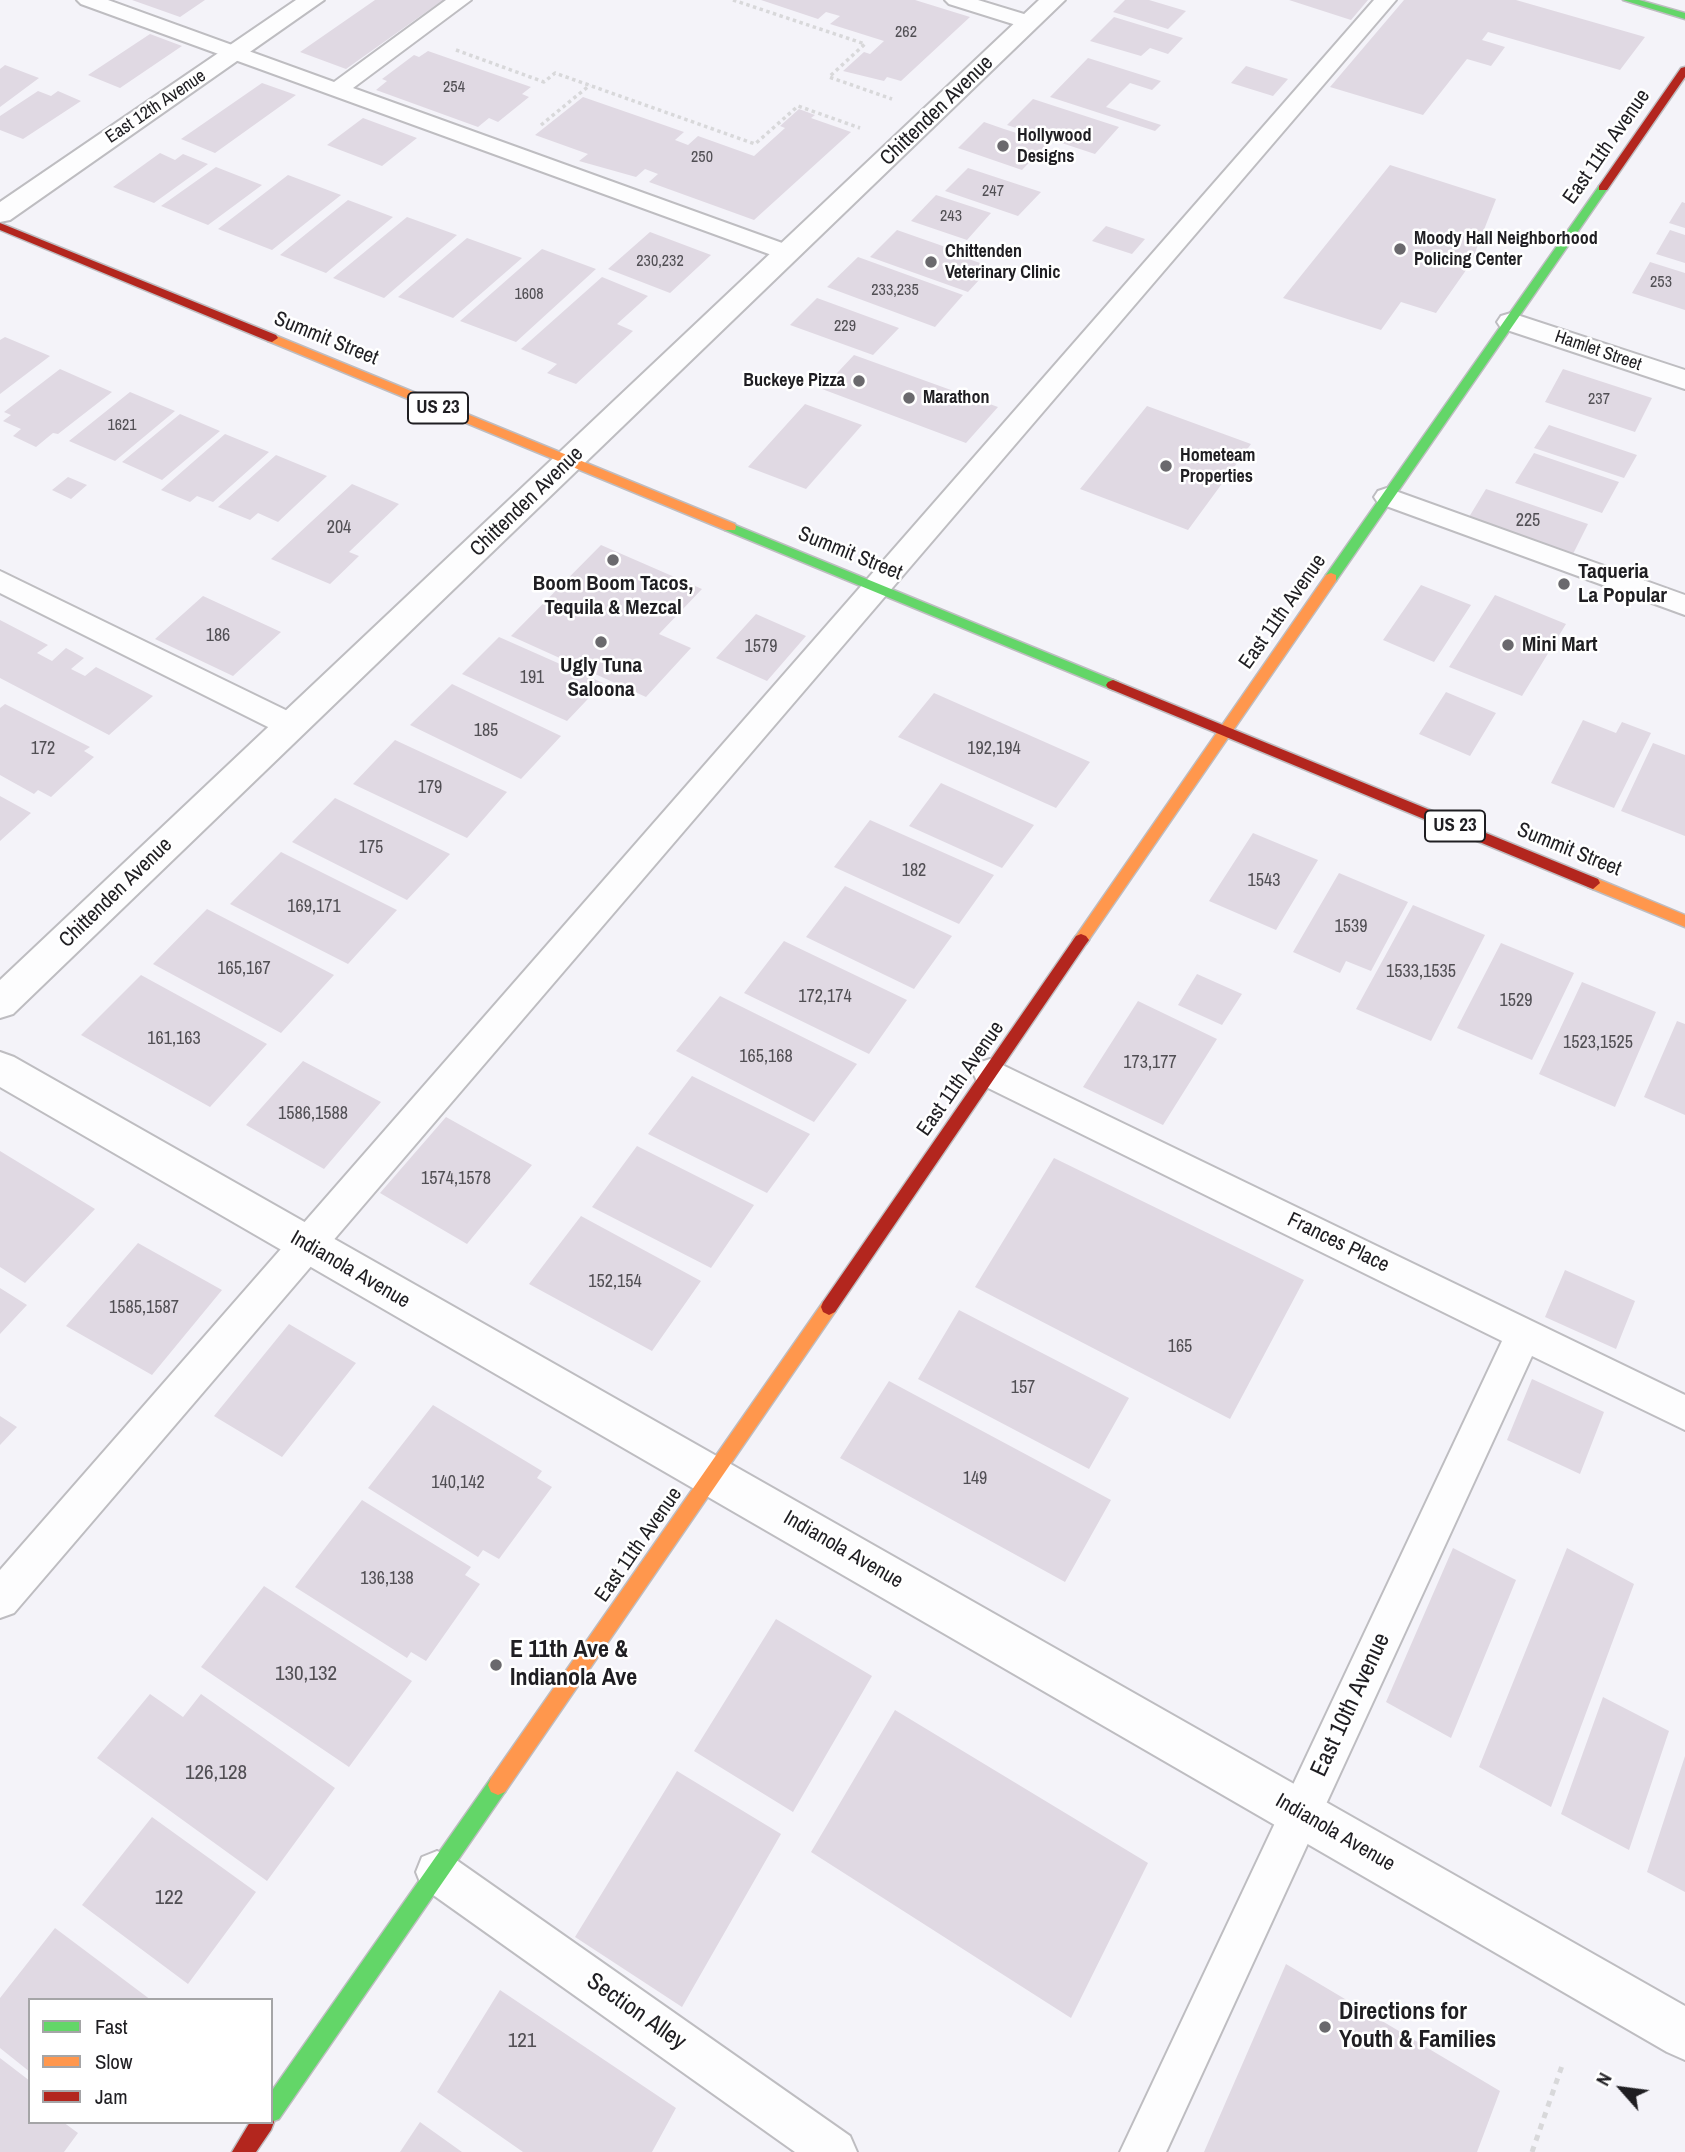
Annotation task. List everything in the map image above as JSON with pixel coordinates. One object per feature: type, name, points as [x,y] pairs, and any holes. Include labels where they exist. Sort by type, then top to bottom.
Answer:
[{"type":"street","name":"East 12th Avenue","points":[[0,214],[312,0]]},
{"type":"street","name":"Chittenden Avenue","points":[[0,1003],[1053,0]]},
{"type":"street","points":[[1628,0],[1685,16]]},
{"type":"street","name":"East 11th Avenue","points":[[273,2108],[1685,70]]},
{"type":"street","name":"Summit Street","points":[[0,226],[1685,921]]},
{"type":"street","name":"Hamlet Street","points":[[1511,322],[1685,380]]},
{"type":"street","name":"Indianola Avenue","points":[[0,1068],[1685,2034]]},
{"type":"street","points":[[243,2152],[262,2124]]},
{"type":"lane","points":[[88,0],[788,253]]},
{"type":"lane","points":[[337,90],[460,0]]},
{"type":"lane","points":[[956,0],[1030,23]]},
{"type":"lane","points":[[0,1600],[1385,0]]},
{"type":"lane","points":[[1387,497],[1685,605]]},
{"type":"lane","points":[[0,581],[292,726]]},
{"type":"lane","name":"Frances Place","points":[[990,1073],[1685,1413]]},
{"type":"lane","name":"East 10th Avenue","points":[[1143,2152],[1524,1333]]},
{"type":"lane","name":"Section Alley","points":[[437,1872],[834,2152]]},
{"type":"path","points":[[733,0],[865,44],[829,77],[893,99]]},
{"type":"path","points":[[412,35],[544,82],[555,73],[755,144],[798,106],[861,128]]},
{"type":"path","points":[[507,152],[590,85]]},
{"type":"path","points":[[1532,2152],[1563,2063]]},
{"type":"building","points":[[132,0],[205,0],[180,17]]},
{"type":"building","points":[[375,0],[443,0],[346,69],[300,52]]},
{"type":"building","points":[[761,0],[915,0],[970,17],[901,81],[887,77],[884,81],[843,71],[864,52],[870,54],[884,41],[830,24],[840,16],[826,12],[818,19]]},
{"type":"building","points":[[1125,0],[1149,0],[1186,11],[1168,29],[1113,12]]},
{"type":"building","points":[[1289,0],[1368,0],[1351,20]]},
{"type":"building","points":[[1404,0],[1516,0],[1645,37],[1620,70],[1488,32],[1482,40],[1505,47],[1491,66],[1467,59],[1423,115],[1330,87]]},
{"type":"building","points":[[1114,17],[1183,38],[1168,54],[1150,48],[1141,56],[1090,41]]},
{"type":"building","points":[[150,34],[182,46],[120,88],[88,75]]},
{"type":"building","points":[[428,51],[531,87],[522,94],[529,97],[498,122],[489,118],[478,127],[376,90],[387,81],[382,79],[414,55],[419,57]]},
{"type":"building","points":[[1088,58],[1161,81],[1152,90],[1130,83],[1106,107],[1161,125],[1155,131],[1050,97]]},
{"type":"building","points":[[5,65],[39,78],[0,107],[0,69]]},
{"type":"building","points":[[1246,66],[1288,79],[1273,96],[1231,83]]},
{"type":"building","points":[[262,83],[296,95],[215,153],[181,139]]},
{"type":"building","points":[[38,91],[51,96],[58,91],[81,101],[23,139],[0,130],[0,116]]},
{"type":"building","points":[[583,97],[684,132],[675,140],[688,145],[698,136],[754,156],[785,128],[780,126],[799,109],[815,115],[811,118],[851,132],[754,220],[649,182],[658,174],[645,169],[636,177],[579,161],[588,154],[535,135]]},
{"type":"building","points":[[1033,99],[1119,127],[1095,154],[1007,125]]},
{"type":"building","points":[[363,118],[417,138],[382,166],[327,145]]},
{"type":"building","name":"Hollywood Designs","points":[[984,122],[1048,143],[1022,170],[958,148]]},
{"type":"building","points":[[160,153],[175,160],[183,154],[208,164],[154,203],[113,187]]},
{"type":"building","name":"Moody Hall Neighborhood Policing Center","points":[[1390,165],[1496,199],[1471,263],[1436,313],[1401,302],[1381,330],[1283,298]]},
{"type":"building","points":[[216,167],[262,185],[208,225],[161,206]]},
{"type":"building","points":[[968,168],[1041,192],[1018,216],[945,191]]},
{"type":"building","points":[[288,175],[341,195],[272,250],[218,229]]},
{"type":"building","points":[[936,195],[991,213],[967,240],[911,221]]},
{"type":"building","points":[[348,200],[393,217],[326,273],[280,255]]},
{"type":"building","points":[[1682,202],[1685,203],[1685,228],[1669,223]]},
{"type":"building","points":[[407,217],[457,235],[384,298],[333,278]]},
{"type":"building","points":[[1106,226],[1145,239],[1132,254],[1092,241]]},
{"type":"building","name":"Chittenden Veterinary Clinic","points":[[897,230],[957,251],[955,254],[991,267],[968,292],[870,257]]},
{"type":"building","points":[[1670,230],[1685,235],[1685,263],[1656,254]]},
{"type":"building","points":[[650,232],[711,255],[670,293],[608,269]]},
{"type":"building","points":[[467,238],[522,258],[453,318],[398,297]]},
{"type":"building","points":[[542,249],[596,269],[516,342],[460,321]]},
{"type":"building","points":[[858,257],[963,295],[935,327],[827,287]]},
{"type":"building","points":[[1650,262],[1685,273],[1685,310],[1632,293]]},
{"type":"building","points":[[602,277],[648,296],[617,324],[633,331],[576,384],[547,373],[557,364],[521,349]]},
{"type":"building","points":[[817,298],[899,328],[873,355],[790,325]]},
{"type":"building","points":[[5,337],[50,356],[0,394],[0,340]]},
{"type":"building","name":"Marathon","points":[[854,355],[998,407],[966,443],[822,389]]},
{"type":"building","points":[[60,369],[112,392],[58,434],[53,433],[36,447],[13,436],[21,429],[3,421],[11,415],[4,412]]},
{"type":"building","points":[[1563,369],[1652,398],[1635,432],[1545,402]]},
{"type":"building","points":[[130,392],[175,411],[115,461],[69,441]]},
{"type":"building","points":[[805,404],[862,425],[806,489],[748,467]]},
{"type":"building","name":"Hometeam Properties","points":[[1147,406],[1251,444],[1188,530],[1080,489]]},
{"type":"building","points":[[180,414],[220,431],[162,480],[122,462]]},
{"type":"building","points":[[1549,425],[1637,455],[1624,478],[1534,448]]},
{"type":"building","points":[[225,434],[269,452],[213,502],[197,496],[190,502],[161,490]]},
{"type":"building","points":[[1534,453],[1619,482],[1602,513],[1515,483]]},
{"type":"building","points":[[276,455],[327,476],[278,522],[258,513],[250,520],[218,507]]},
{"type":"building","points":[[68,477],[87,485],[71,499],[52,490]]},
{"type":"building","points":[[352,484],[399,504],[349,552],[359,556],[330,584],[271,559]]},
{"type":"building","points":[[1486,489],[1588,524],[1573,554],[1469,517]]},
{"type":"building","points":[[601,545],[702,589],[659,634],[691,648],[646,697],[511,636]]},
{"type":"building","points":[[1421,585],[1471,605],[1434,662],[1383,640]]},
{"type":"building","name":"Mini Mart","points":[[1495,595],[1566,624],[1522,696],[1449,667]]},
{"type":"building","points":[[203,596],[281,632],[233,676],[155,639]]},
{"type":"building","points":[[756,614],[806,636],[767,681],[716,658]]},
{"type":"building","points":[[0,620],[48,645],[37,653],[52,661],[66,648],[84,658],[71,669],[85,676],[96,667],[153,696],[109,735],[0,678]]},
{"type":"building","points":[[499,637],[603,683],[567,721],[462,674]]},
{"type":"building","points":[[452,684],[561,736],[521,779],[410,725]]},
{"type":"building","points":[[1446,692],[1496,713],[1470,756],[1419,734]]},
{"type":"building","points":[[934,693],[1090,762],[1056,808],[898,737]]},
{"type":"building","points":[[5,704],[90,747],[84,751],[94,757],[51,797],[38,790],[34,794],[0,775],[0,708]]},
{"type":"building","points":[[1583,720],[1616,733],[1622,722],[1651,733],[1614,808],[1551,783]]},
{"type":"building","points":[[395,740],[507,792],[467,838],[353,784]]},
{"type":"building","points":[[1653,743],[1685,755],[1685,836],[1621,811]]},
{"type":"building","points":[[941,783],[1034,825],[1002,868],[909,826]]},
{"type":"building","points":[[0,796],[31,813],[0,841]]},
{"type":"building","points":[[335,798],[450,854],[407,900],[292,842]]},
{"type":"building","points":[[870,820],[994,875],[959,924],[834,867]]},
{"type":"building","points":[[1253,833],[1318,860],[1276,930],[1209,901]]},
{"type":"building","points":[[281,852],[397,910],[348,964],[230,904]]},
{"type":"building","points":[[1339,873],[1408,902],[1371,971],[1346,961],[1340,973],[1293,952]]},
{"type":"building","points":[[845,886],[952,936],[914,989],[806,937]]},
{"type":"building","points":[[1413,905],[1485,935],[1431,1041],[1356,1009]]},
{"type":"building","points":[[207,909],[334,975],[281,1033],[153,964]]},
{"type":"building","points":[[784,941],[907,1000],[869,1054],[744,993]]},
{"type":"building","points":[[1501,943],[1574,973],[1532,1060],[1457,1028]]},
{"type":"building","points":[[1197,974],[1242,994],[1222,1025],[1178,1005]]},
{"type":"building","points":[[141,975],[267,1044],[210,1107],[81,1035]]},
{"type":"building","points":[[1582,982],[1656,1012],[1615,1107],[1539,1074]]},
{"type":"building","points":[[720,996],[857,1064],[814,1122],[676,1051]]},
{"type":"building","points":[[1138,1001],[1217,1039],[1163,1125],[1083,1087]]},
{"type":"building","points":[[1677,1021],[1685,1024],[1685,1115],[1644,1097]]},
{"type":"building","points":[[303,1061],[381,1102],[324,1169],[246,1125]]},
{"type":"building","points":[[692,1076],[810,1134],[767,1193],[648,1134]]},
{"type":"building","points":[[446,1117],[532,1165],[467,1244],[380,1193]]},
{"type":"building","points":[[637,1146],[754,1205],[711,1268],[592,1207]]},
{"type":"building","points":[[0,1151],[95,1209],[25,1283],[0,1267]]},
{"type":"building","points":[[1054,1158],[1304,1280],[1230,1419],[975,1287]]},
{"type":"building","points":[[581,1216],[701,1281],[652,1351],[529,1284]]},
{"type":"building","points":[[138,1243],[222,1290],[152,1375],[66,1326]]},
{"type":"building","points":[[1565,1270],[1635,1301],[1616,1349],[1545,1317]]},
{"type":"building","points":[[0,1288],[27,1305],[0,1334]]},
{"type":"building","points":[[959,1310],[1129,1398],[1089,1469],[918,1379]]},
{"type":"building","points":[[289,1324],[356,1363],[282,1457],[214,1416]]},
{"type":"building","points":[[1532,1379],[1604,1412],[1580,1474],[1507,1440]]},
{"type":"building","points":[[889,1381],[1111,1500],[1065,1582],[840,1458]]},
{"type":"building","points":[[433,1405],[542,1471],[537,1478],[552,1487],[499,1559],[483,1550],[478,1557],[368,1488]]},
{"type":"building","points":[[0,1416],[17,1427],[0,1445]]},
{"type":"building","points":[[362,1500],[471,1567],[465,1575],[480,1584],[426,1661],[411,1652],[407,1658],[295,1587]]},
{"type":"building","points":[[1453,1548],[1516,1580],[1451,1738],[1386,1702]]},
{"type":"building","points":[[1567,1548],[1634,1584],[1551,1807],[1479,1767]]},
{"type":"building","points":[[264,1586],[412,1681],[349,1767],[201,1667]]},
{"type":"building","points":[[776,1619],[872,1676],[793,1812],[694,1751]]},
{"type":"building","points":[[150,1694],[183,1717],[201,1694],[335,1788],[267,1881],[97,1758]]},
{"type":"building","points":[[1603,1697],[1669,1731],[1629,1850],[1561,1814]]},
{"type":"building","points":[[895,1710],[1148,1863],[1071,2018],[811,1852]]},
{"type":"building","points":[[1685,1756],[1685,1892],[1647,1872]]},
{"type":"building","points":[[677,1771],[781,1834],[682,2007],[575,1937]]},
{"type":"building","points":[[152,1817],[256,1892],[188,1984],[82,1905]]},
{"type":"building","points":[[55,1928],[148,1998],[28,1998],[28,2070],[0,2048],[0,1998]]},
{"type":"building","name":"Directions for Youth & Families","points":[[1286,1964],[1500,2091],[1477,2152],[1204,2152]]},
{"type":"building","points":[[500,1990],[676,2108],[652,2152],[523,2152],[437,2092]]},
{"type":"building","points":[[0,2058],[28,2079],[28,2124],[66,2124],[78,2133],[64,2152],[0,2152]]},
{"type":"building","points":[[420,2122],[462,2152],[400,2152]]},
{"type":"traffic: fast","points":[[1628,0],[1685,16]]},
{"type":"traffic: fast","points":[[1331,578],[1603,188]]},
{"type":"traffic: fast","points":[[730,527],[1113,685]]},
{"type":"traffic: fast","points":[[273,2108],[498,1785]]},
{"type":"traffic: slow","points":[[272,338],[730,527]]},
{"type":"traffic: slow","points":[[1081,940],[1331,578]]},
{"type":"traffic: slow","points":[[1593,883],[1685,921]]},
{"type":"traffic: slow","points":[[498,1785],[829,1307]]},
{"type":"traffic: jam","points":[[1603,188],[1685,70]]},
{"type":"traffic: jam","points":[[0,226],[272,338]]},
{"type":"traffic: jam","points":[[1113,685],[1593,883]]},
{"type":"traffic: jam","points":[[829,1307],[1081,940]]},
{"type":"traffic: jam","points":[[243,2152],[262,2124]]},
{"type":"place","name":"Hollywood Designs","points":[[1003,146]]},
{"type":"place","name":"Moody Hall Neighborhood Policing Center","points":[[1400,249]]},
{"type":"place","name":"Chittenden Veterinary Clinic","points":[[931,262]]},
{"type":"place","name":"Buckeye Pizza","points":[[859,381]]},
{"type":"place","name":"Marathon","points":[[909,398]]},
{"type":"place","name":"Hometeam Properties","points":[[1166,466]]},
{"type":"place","name":"Boom Boom Tacos, Tequila & Mezcal","points":[[613,560]]},
{"type":"place","name":"Taqueria La Popular","points":[[1564,584]]},
{"type":"place","name":"Ugly Tuna Saloona","points":[[601,642]]},
{"type":"place","name":"Mini Mart","points":[[1508,645]]},
{"type":"place","name":"E 11th Ave & Indianola Ave","points":[[496,1665]]},
{"type":"place","name":"Directions for Youth & Families","points":[[1325,2027]]}]
